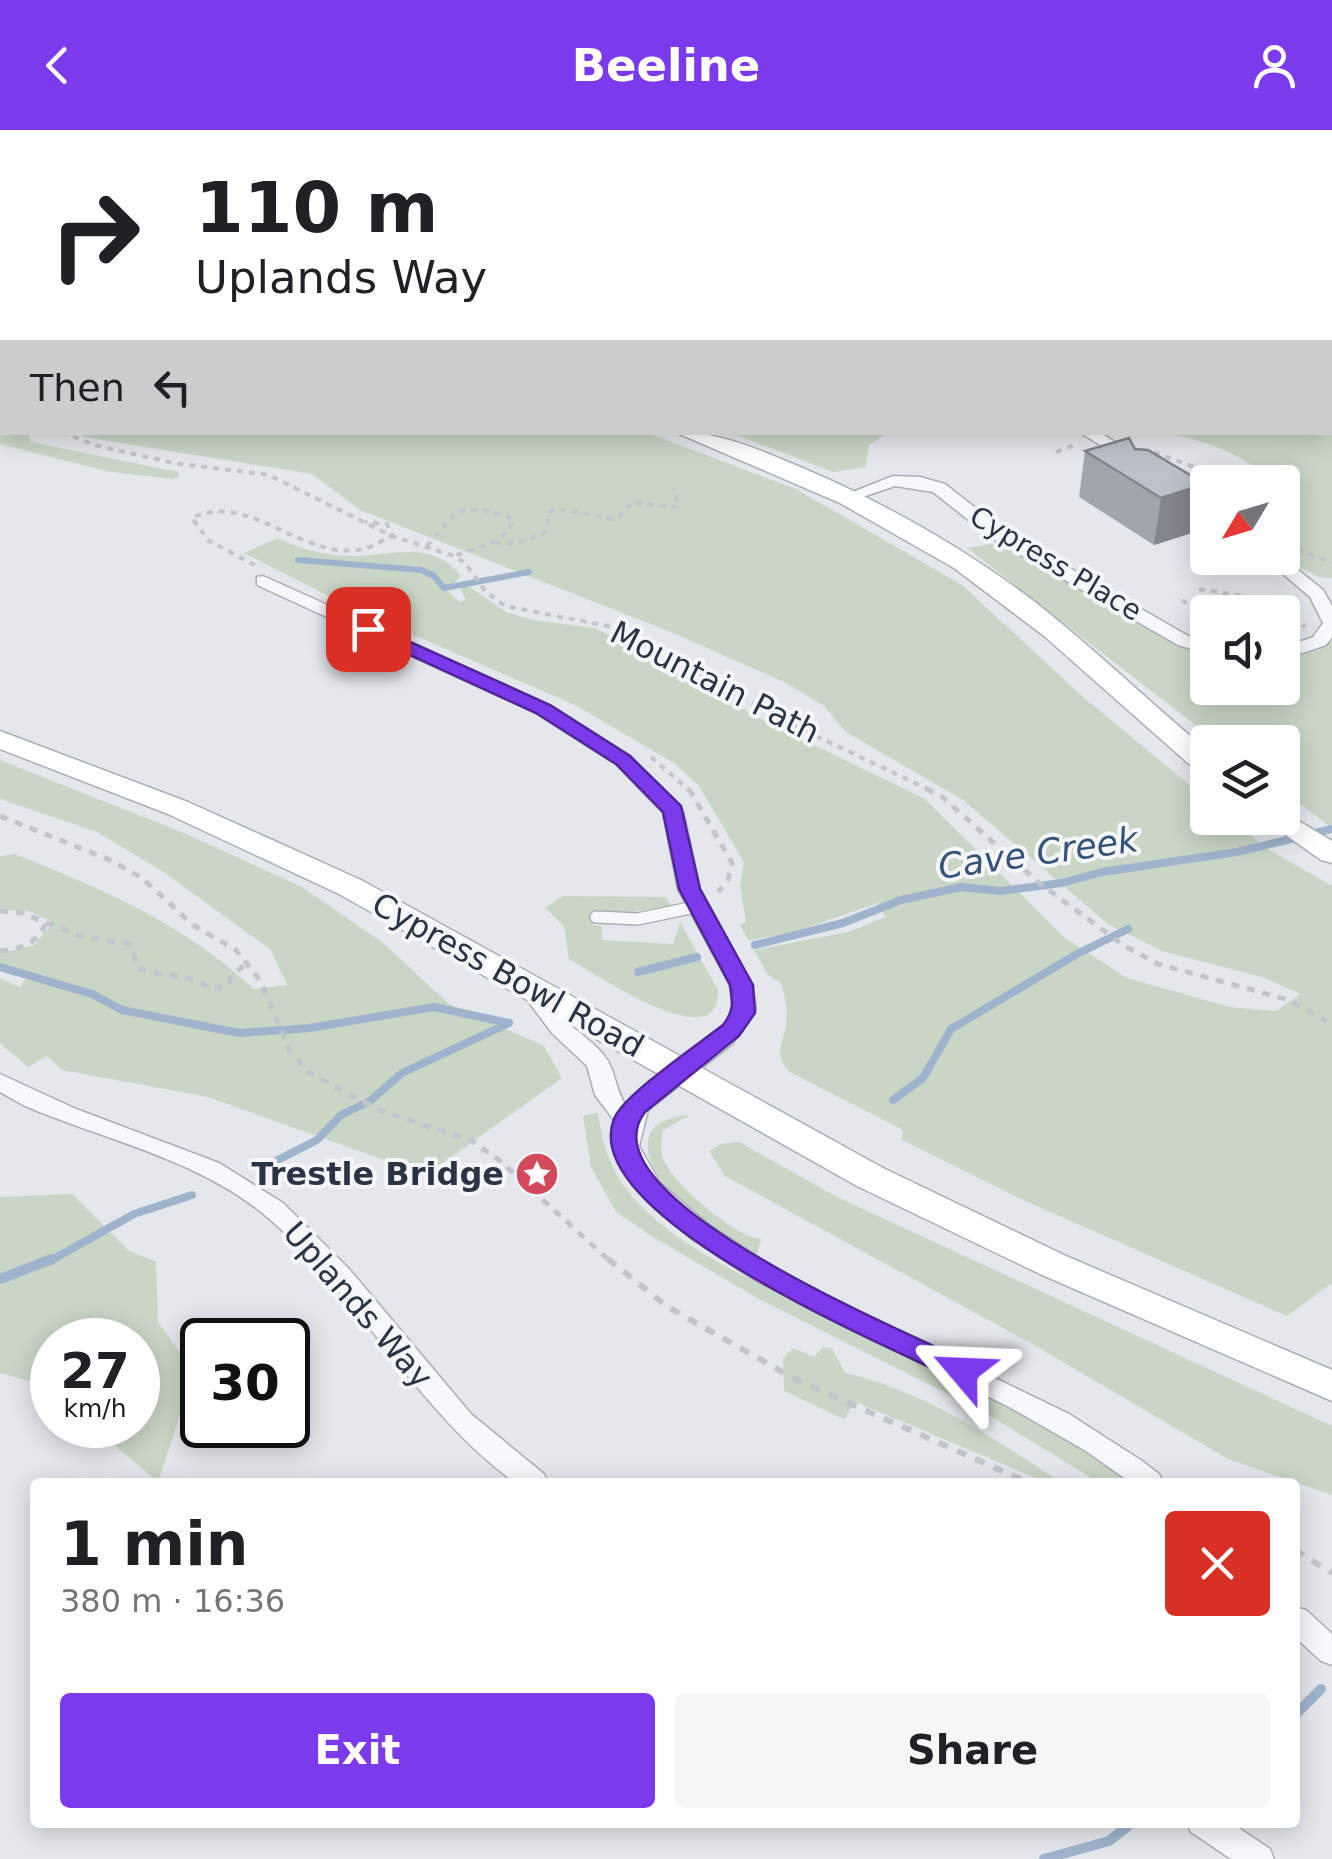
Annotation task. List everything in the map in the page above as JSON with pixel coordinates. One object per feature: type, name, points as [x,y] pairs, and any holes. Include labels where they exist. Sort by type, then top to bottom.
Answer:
[{"type":"street","points":[[695,435],[760,458],[894,520],[1000,588],[1190,751]]},
{"type":"street","points":[[1092,435],[1158,476]]},
{"type":"street","name":"Cypress Place","points":[[848,497],[893,480],[940,488],[996,533],[1190,643]]},
{"type":"street","points":[[1294,575],[1317,594],[1332,623],[1320,641],[1300,648]]},
{"type":"street","points":[[264,581],[543,709],[623,760],[673,810],[690,889],[741,985],[744,1013],[731,1030],[636,1106],[625,1121]]},
{"type":"street","name":"Cypress Bowl Road","points":[[0,739],[264,845],[350,886],[681,1073],[958,1222],[1332,1386]]},
{"type":"street","points":[[1300,833],[1332,854]]},
{"type":"street","points":[[524,982],[560,1028],[590,1054],[604,1078],[607,1095],[625,1121],[625,1149],[635,1171],[649,1190],[693,1229],[787,1285],[1072,1428],[1143,1478]]},
{"type":"street","name":"Uplands Way","points":[[0,1082],[70,1117],[187,1158],[272,1206],[319,1254],[458,1422],[501,1462],[527,1478]]},
{"type":"street","points":[[1300,1623],[1332,1652]]},
{"type":"street","points":[[1211,1828],[1258,1859]]},
{"type":"lane","points":[[596,917],[638,919],[698,906]]},
{"type":"path","name":"Mountain Path","points":[[69,435],[94,445],[174,463],[269,475],[361,522],[387,524],[392,528],[392,536],[454,556],[494,598],[516,610],[602,622],[622,630],[774,716],[953,804],[1038,882],[1123,945],[1158,964],[1290,1000],[1332,1024]]},
{"type":"path","points":[[1146,448],[1190,467]]},
{"type":"path","points":[[1158,476],[1185,466]]},
{"type":"path","points":[[496,542],[511,546],[532,540],[546,530],[553,508],[612,518],[619,517],[632,502],[675,507],[679,505],[673,489]]},
{"type":"path","points":[[427,546],[452,515],[466,510],[494,511],[513,518],[512,528],[496,542],[454,556]]},
{"type":"path","points":[[293,539],[333,550],[365,548],[392,536]]},
{"type":"path","points":[[1300,552],[1332,562]]},
{"type":"path","points":[[1199,589],[1237,595]]},
{"type":"path","points":[[1182,600],[1190,606]]},
{"type":"path","points":[[0,816],[131,871],[193,925],[236,950],[268,997],[290,1051],[308,1072],[379,1110],[470,1140],[668,1307],[748,1356],[850,1406],[1018,1478]]},
{"type":"path","points":[[0,911],[21,911],[84,937],[120,941],[130,945],[138,968],[154,976],[188,974],[212,989],[230,985],[231,976],[247,964]]},
{"type":"path","points":[[0,951],[36,940],[46,922]]},
{"type":"path","points":[[1300,1553],[1332,1572]]},
{"type":"green space","points":[[0,435],[29,435],[31,442],[178,472],[180,476],[173,479],[111,472],[0,444]]},
{"type":"green space","points":[[82,435],[653,435],[796,489],[962,585],[1083,697],[1190,785],[1190,835],[1251,835],[1332,886],[1332,1283],[1287,1316],[1023,1200],[902,1140],[903,1130],[790,1072],[780,1055],[787,1020],[783,988],[768,975],[754,950],[848,932],[886,917],[878,903],[791,933],[748,940],[740,925],[746,922],[740,886],[744,862],[699,786],[674,763],[575,705],[356,610],[244,553],[278,538],[337,555],[413,552],[438,558],[461,576],[447,590],[459,602],[466,600],[460,588],[465,584],[506,612],[533,620],[594,628],[763,720],[925,799],[1065,938],[1127,978],[1230,1007],[1276,1011],[1300,994],[1265,978],[1162,951],[1108,924],[963,800],[846,732],[824,706],[786,683],[671,632],[360,510],[312,474]]},
{"type":"green space","points":[[736,435],[885,435],[869,445],[866,467],[833,472]]},
{"type":"green space","points":[[1173,435],[1332,435],[1332,578],[1319,577],[1300,567],[1300,465],[1252,465],[1222,449]]},
{"type":"green space","points":[[992,544],[1020,554],[1190,644],[1190,705],[1300,705],[1300,654],[1332,642],[1332,828],[1300,804],[1300,725],[1195,725],[967,548]]},
{"type":"green space","points":[[0,760],[184,833],[302,887],[383,943],[449,1004],[544,1046],[562,1078],[440,1165],[395,1164],[208,1097],[62,1070],[47,1056],[28,1067],[0,1043],[0,978],[20,987],[29,973],[0,965],[0,953],[33,946],[49,927],[54,928],[54,923],[29,911],[0,910],[0,856],[15,854],[141,910],[199,945],[254,989],[287,985],[270,949],[162,871],[97,832],[0,799]]},
{"type":"green space","points":[[562,896],[666,897],[671,906],[631,912],[595,910],[592,925],[602,926],[602,940],[673,944],[680,922],[718,990],[713,1010],[699,1017],[679,1015],[627,993],[569,959],[564,926],[545,908]]},
{"type":"green space","points":[[598,1113],[603,1140],[617,1175],[642,1207],[675,1235],[752,1280],[1006,1406],[1122,1478],[1091,1478],[984,1412],[759,1299],[653,1237],[616,1212],[591,1167],[583,1116]]},
{"type":"green space","points":[[690,1115],[663,1130],[664,1161],[680,1183],[707,1208],[736,1229],[761,1239],[757,1255],[688,1208],[658,1175],[650,1158],[650,1134],[670,1118]]},
{"type":"green space","points":[[739,1142],[837,1197],[1332,1426],[1332,1495],[1300,1484],[1300,1478],[1283,1478],[1228,1459],[1034,1345],[725,1176],[709,1151],[721,1144]]},
{"type":"green space","points":[[72,1194],[128,1250],[156,1262],[158,1318],[30,1318],[30,1381],[0,1373],[0,1197]]},
{"type":"green space","points":[[160,1325],[180,1353],[180,1415],[159,1478],[153,1478],[118,1448],[160,1448]]},
{"type":"green space","points":[[823,1347],[832,1348],[845,1373],[931,1404],[1054,1478],[1036,1478],[856,1402],[844,1419],[784,1391],[783,1358],[793,1348],[814,1357]]},
{"type":"building","points":[[1129,438],[1135,449],[1148,450],[1190,475],[1190,489],[1161,498],[1085,451]]},
{"type":"waterway","points":[[298,560],[421,570],[434,576],[444,588],[529,572]]},
{"type":"waterway","name":"Cave Creek","points":[[755,945],[843,923],[901,900],[961,887],[1000,891],[1062,883],[1102,872],[1237,852],[1332,829]]},
{"type":"waterway","points":[[893,1100],[923,1078],[951,1029],[1077,954],[1128,929]]},
{"type":"waterway","name":"Cave Creek","points":[[638,972],[697,957]]},
{"type":"waterway","points":[[0,967],[92,994],[122,1010],[239,1033],[310,1028],[434,1007],[509,1023],[402,1073],[370,1101],[341,1115],[317,1140],[260,1169]]},
{"type":"waterway","name":"Cave Creek","points":[[48,1262],[134,1214],[192,1195]]},
{"type":"waterway","name":"Cave Creek","points":[[0,1279],[52,1259]]},
{"type":"waterway","points":[[1300,1710],[1321,1689]]},
{"type":"waterway","points":[[1044,1859],[1109,1841],[1125,1828]]},
{"type":"place","name":"Trestle Bridge","points":[[537,1174]]},
{"type":"route","points":[[368,629],[543,709],[623,760],[673,810],[690,889],[741,985],[745,1002],[740,1021],[731,1030],[636,1106],[625,1121],[625,1149],[649,1190],[693,1229],[787,1285],[963,1371]]}]
